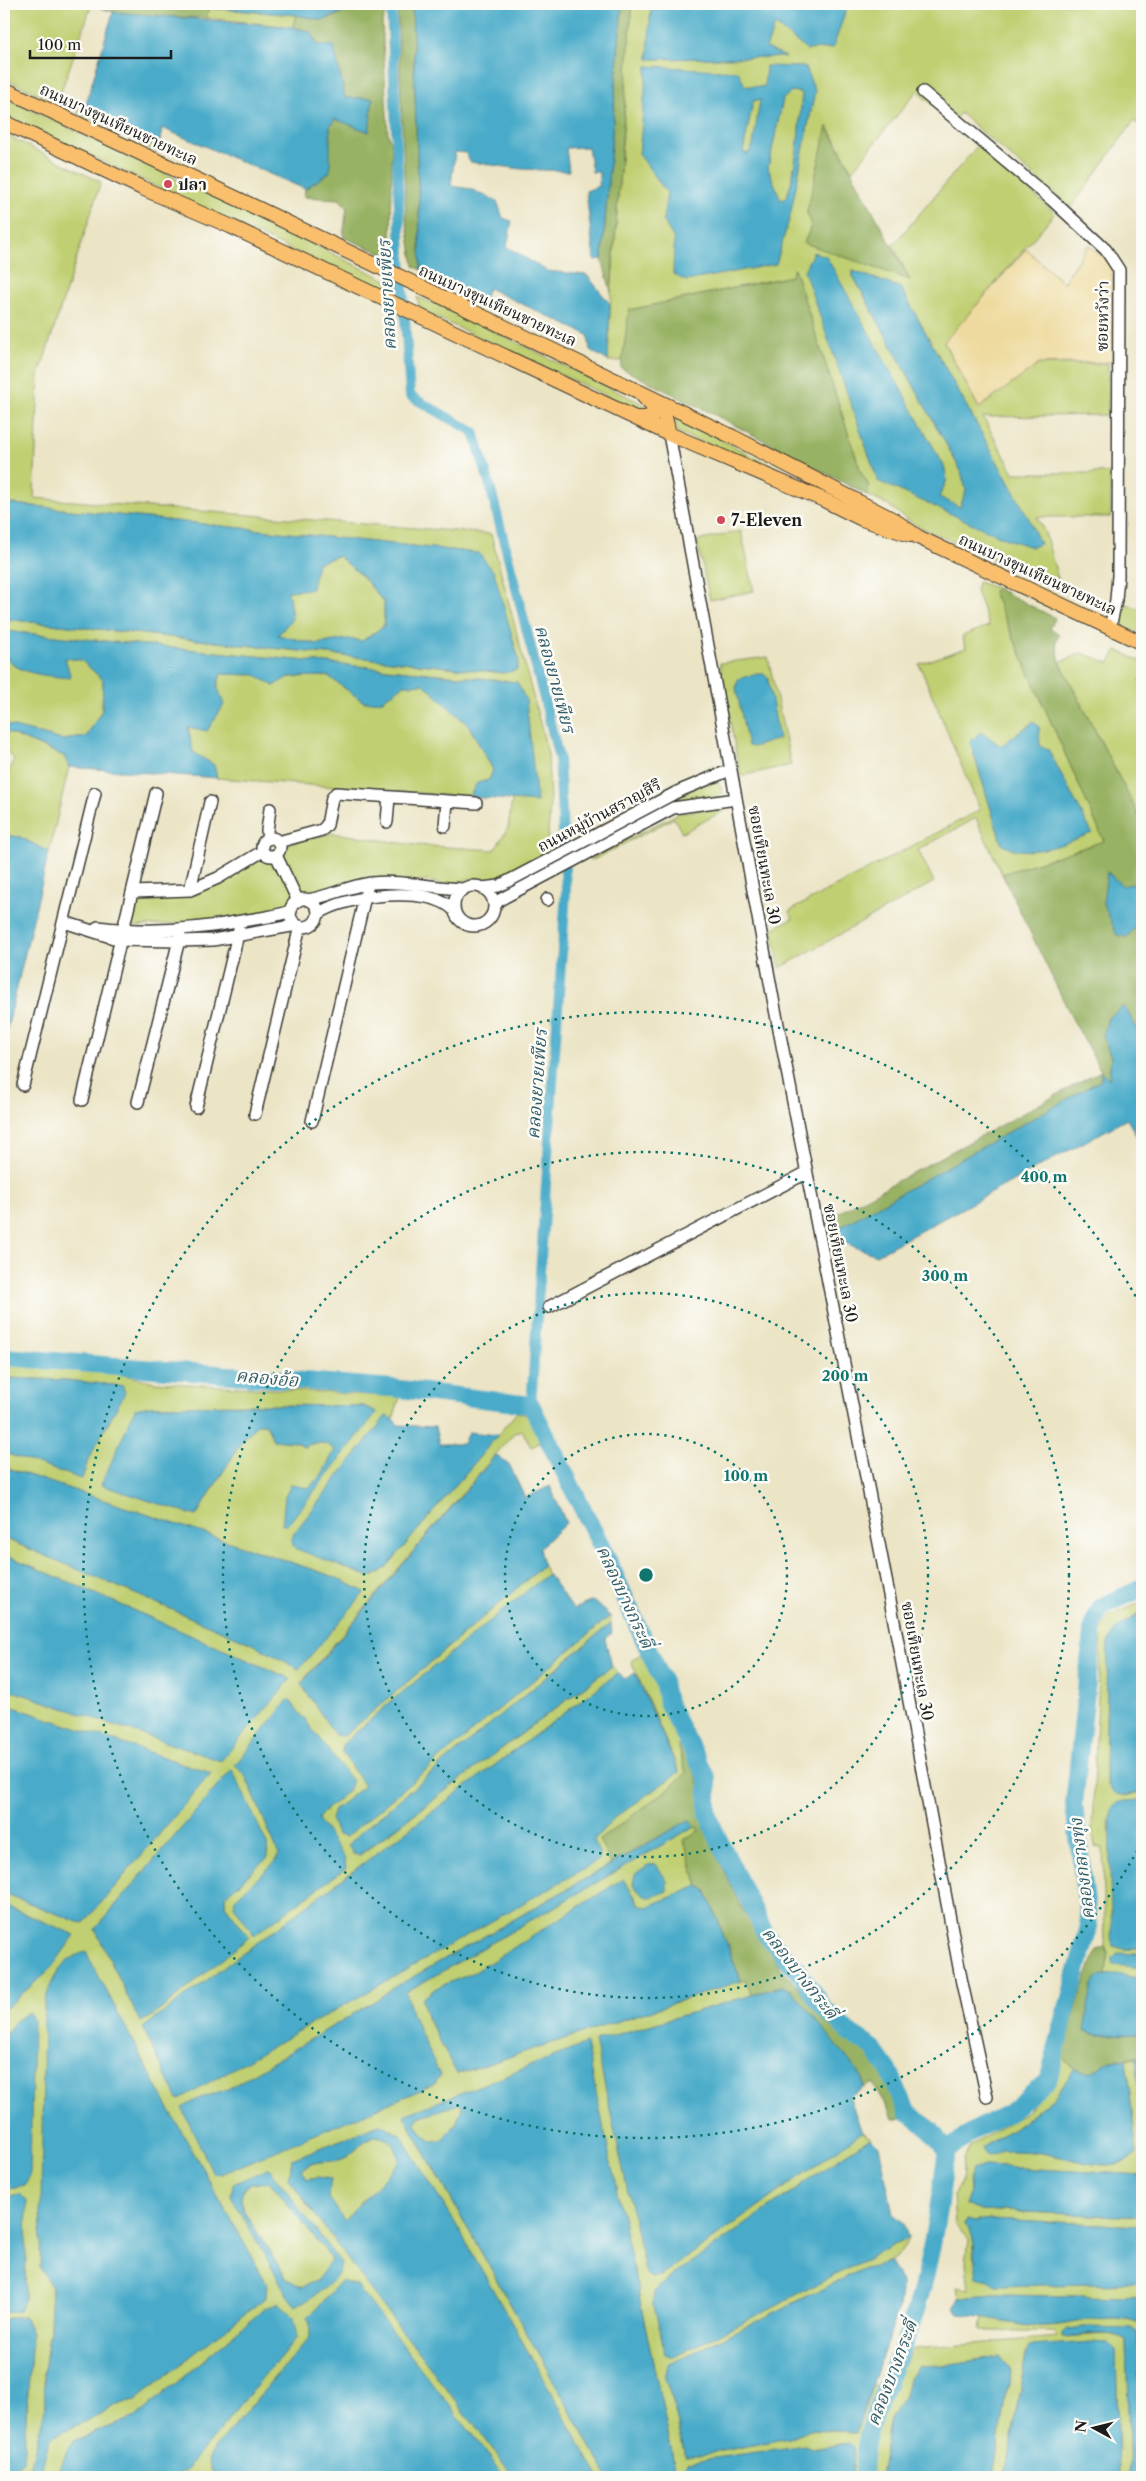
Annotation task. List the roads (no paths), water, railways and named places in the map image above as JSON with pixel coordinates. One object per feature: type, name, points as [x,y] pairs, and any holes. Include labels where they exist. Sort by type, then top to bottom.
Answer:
[{"type":"main road","name":"ถนนบางขุนเทียนชายทะเล","points":[[4,89],[733,437],[894,520],[918,537],[1142,643]]},
{"type":"main road","name":"ถนนบางขุนเทียนชายทะเล","points":[[4,122],[142,188],[230,226],[425,321],[669,434],[824,500],[862,519],[897,532],[918,537]]},
{"type":"main road","points":[[639,392],[665,417],[669,434]]},
{"type":"main road","points":[[635,418],[646,418],[653,415],[655,409]]},
{"type":"street","name":"ซอยหวังว่า","points":[[923,92],[1052,200],[1106,250],[1119,270],[1118,576],[1116,600],[1110,628]]},
{"type":"street","name":"ซอยเทียนทะเล 30","points":[[669,434],[806,1173],[962,1983],[987,2097]]},
{"type":"street","name":"ถนนหมู่บ้านสราญสิริ","points":[[482,888],[499,886],[674,794],[704,779],[730,770]]},
{"type":"street","points":[[23,1085],[95,793]]},
{"type":"street","points":[[82,1100],[156,793]]},
{"type":"street","points":[[276,855],[267,855],[263,851],[263,843],[322,830],[327,825],[332,798],[336,793],[476,803]]},
{"type":"street","points":[[674,794],[673,800],[676,805],[682,807]]},
{"type":"street","points":[[387,822],[389,797]]},
{"type":"street","name":"ถนนหมู่บ้านสราญสิริ","points":[[494,908],[498,901],[673,808],[736,799]]},
{"type":"street","points":[[445,826],[447,801]]},
{"type":"street","points":[[190,890],[210,802]]},
{"type":"street","points":[[270,809],[266,831],[280,847],[276,855]]},
{"type":"street","points":[[612,826],[618,838]]},
{"type":"street","points":[[133,892],[190,890],[218,878],[263,851]]},
{"type":"street","points":[[276,855],[303,900],[315,905],[318,914]]},
{"type":"street","points":[[64,922],[122,935],[180,935],[214,940],[299,925],[310,925],[318,914],[325,909],[366,896],[412,896],[436,899],[448,903],[460,922],[472,927],[484,924],[489,920],[494,908],[491,896],[482,888],[474,886],[463,889],[403,883],[368,884],[303,900],[293,905],[291,918],[299,925]]},
{"type":"street","points":[[312,1121],[368,884]]},
{"type":"street","points":[[454,910],[456,896],[463,889]]},
{"type":"street","points":[[180,935],[291,911]]},
{"type":"street","points":[[196,1107],[241,921]]},
{"type":"street","points":[[255,1114],[299,925]]},
{"type":"street","points":[[138,1102],[180,935]]},
{"type":"street","points":[[549,1307],[806,1173]]},
{"type":"water","points":[[160,4],[349,4],[344,12],[322,20],[296,15]]},
{"type":"water","points":[[412,4],[622,4],[602,259],[594,260],[586,191],[599,186],[599,172],[592,172],[588,147],[566,148],[569,171],[521,169],[470,162],[466,153],[455,152],[451,186],[470,189],[497,201],[503,218],[512,221],[507,247],[547,271],[587,275],[610,304],[608,361],[590,350],[588,335],[488,288],[484,299],[421,270]]},
{"type":"water","points":[[651,4],[848,4],[833,48],[807,50],[775,25],[766,48],[786,57],[648,59]]},
{"type":"water","points":[[113,12],[293,27],[311,32],[317,45],[334,46],[345,98],[373,98],[369,132],[335,119],[330,126],[330,172],[305,189],[162,128],[159,148],[84,110]]},
{"type":"water","points":[[647,66],[738,71],[745,86],[764,87],[766,66],[805,67],[815,91],[790,216],[776,264],[686,281],[673,274],[674,239],[663,220],[667,193],[639,154]],"holes":[[[792,91],[802,93],[799,133],[791,184],[787,197],[781,200],[768,168],[783,99]],[[760,100],[753,145],[748,154],[743,152],[753,101]]]},
{"type":"water","points":[[813,252],[826,256],[944,466],[947,480],[939,497],[960,507],[966,490],[961,471],[853,276],[853,271],[901,288],[1028,517],[1040,544],[1031,547],[1004,538],[878,481],[804,271]]},
{"type":"water","points":[[4,503],[479,553],[494,572],[519,660],[517,670],[503,673],[4,619],[4,529],[11,517],[4,515]],"holes":[[[338,556],[362,576],[384,602],[384,626],[362,641],[348,639],[316,644],[278,635],[292,619],[288,591],[312,589],[317,563]]]},
{"type":"water","points":[[4,631],[517,682],[526,700],[537,802],[469,797],[477,783],[489,780],[493,770],[469,726],[424,684],[404,685],[381,701],[364,702],[328,676],[288,677],[274,686],[256,675],[221,674],[217,685],[224,705],[207,731],[188,727],[193,752],[214,765],[217,778],[69,767],[64,756],[4,731],[4,728],[7,725],[62,740],[86,737],[102,710],[103,680],[81,660],[65,658],[71,678],[42,675],[22,670],[8,659],[3,649]]},
{"type":"water","points":[[764,674],[768,678],[779,739],[753,747],[748,746],[736,688],[738,679]]},
{"type":"water","points":[[1033,722],[1039,726],[1040,746],[1048,749],[1092,833],[1059,845],[1024,851],[1002,845],[970,742],[981,732],[1001,746]]},
{"type":"water","points":[[4,835],[20,837],[49,852],[4,1042]]},
{"type":"water","points":[[1107,872],[1123,886],[1142,882],[1142,926],[1135,927],[1127,937],[1117,935],[1103,903]]},
{"type":"water","points":[[1124,1006],[1142,1037],[1142,1146],[1127,1119],[876,1255],[842,1242],[837,1229],[1101,1080],[1101,1071],[1109,1079],[1111,1057],[1103,1037],[1108,1018]]},
{"type":"water","points":[[4,1378],[66,1380],[123,1386],[125,1393],[89,1457],[82,1479],[4,1453]]},
{"type":"water","points":[[151,1406],[363,1406],[377,1412],[289,1523],[282,1525],[285,1496],[291,1485],[308,1488],[321,1476],[335,1450],[320,1443],[304,1447],[297,1442],[273,1440],[266,1424],[257,1424],[242,1441],[196,1516],[101,1485],[135,1409]]},
{"type":"water","points":[[386,1416],[393,1419],[398,1425],[435,1427],[439,1444],[463,1444],[468,1432],[498,1435],[385,1569],[374,1576],[367,1576],[294,1548],[291,1542],[294,1533]]},
{"type":"water","points":[[496,1455],[510,1466],[525,1498],[550,1486],[566,1523],[539,1548],[543,1566],[344,1736],[335,1735],[301,1684]]},
{"type":"water","points":[[4,1467],[335,1577],[365,1592],[299,1669],[255,1645],[4,1538]]},
{"type":"water","points":[[4,1554],[291,1679],[221,1761],[4,1688]]},
{"type":"water","points":[[548,1574],[573,1609],[593,1601],[610,1616],[346,1837],[337,1835],[331,1819],[334,1810],[364,1786],[342,1752],[343,1744],[395,1698]]},
{"type":"water","points":[[1142,1611],[1142,1792],[1121,1795],[1113,1791],[1105,1771],[1108,1643],[1115,1630]]},
{"type":"water","points":[[611,1623],[612,1632],[605,1639],[612,1666],[359,1855],[353,1854],[348,1845],[362,1831]]},
{"type":"water","points":[[618,1673],[625,1679],[635,1673],[679,1772],[612,1820],[594,1840],[599,1853],[599,1860],[178,2100],[143,2028]]},
{"type":"water","points":[[289,1699],[352,1781],[346,1792],[326,1809],[318,1819],[345,1859],[346,1868],[254,1935],[234,1906],[235,1899],[276,1861],[279,1855],[246,1777],[235,1765]]},
{"type":"water","points":[[4,1704],[211,1773],[83,1924],[4,1893]]},
{"type":"water","points":[[232,1769],[267,1844],[268,1857],[225,1896],[225,1905],[249,1937],[153,2016],[140,2022],[95,1929]]},
{"type":"water","points":[[1142,1800],[1142,1949],[1124,1949],[1113,1946],[1110,1873],[1111,1815],[1116,1804]]},
{"type":"water","points":[[689,1820],[695,1826],[406,1992],[412,2014],[440,2075],[435,2084],[221,2174],[213,2173],[182,2108],[198,2099],[228,2089],[390,1990]]},
{"type":"water","points":[[656,1864],[667,1881],[667,1891],[656,1896],[644,1896],[633,1884],[635,1874],[648,1865]]},
{"type":"water","points":[[623,1879],[639,1904],[647,1907],[698,1886],[706,1890],[741,1981],[457,2074],[428,2019],[422,1999],[436,1988],[475,1972]]},
{"type":"water","points":[[4,1905],[75,1935],[52,1967],[4,2010]]},
{"type":"water","points":[[86,1952],[159,2091],[267,2284],[266,2297],[135,2400],[120,2403],[87,2421],[50,2437],[40,2476],[7,2477],[31,2465],[45,2409],[44,2372],[50,2328],[52,2288],[40,2268],[44,2007],[49,1989],[63,1966],[70,1959]]},
{"type":"water","points":[[1118,1953],[1142,1954],[1142,1968],[1112,1963],[1112,1957]]},
{"type":"water","points":[[1116,1974],[1142,1979],[1142,2034],[1097,2035],[1084,2030],[1092,1985],[1098,1976]]},
{"type":"water","points":[[783,1986],[793,1991],[863,2078],[863,2088],[849,2096],[862,2132],[661,2276],[652,2277],[645,2271],[595,2041]]},
{"type":"water","points":[[29,2012],[33,2020],[30,2173],[26,2185],[4,2189],[4,2036],[16,2020]]},
{"type":"water","points":[[586,2044],[677,2477],[608,2477],[404,2115]],"holes":[[[459,2104],[463,2107],[456,2124],[443,2140],[431,2141],[423,2135],[415,2122],[418,2117]]]},
{"type":"water","points":[[1142,2055],[1142,2138],[1136,2058]]},
{"type":"water","points":[[1110,2060],[1126,2060],[1137,2154],[1118,2164],[1107,2165],[1027,2152],[1002,2151],[996,2155],[986,2156],[982,2148],[1023,2122],[1055,2096],[1074,2070],[1093,2071]]},
{"type":"water","points":[[382,2124],[401,2136],[455,2223],[599,2477],[514,2477],[360,2276],[289,2179],[292,2159]],"holes":[[[373,2136],[391,2143],[400,2161],[344,2221],[328,2198],[331,2179],[318,2177],[307,2179],[302,2170],[311,2164],[342,2159],[369,2138]]]},
{"type":"water","points":[[871,2138],[879,2146],[893,2214],[903,2222],[908,2238],[674,2357],[665,2354],[654,2306],[654,2292],[667,2280]]},
{"type":"water","points":[[984,2166],[1142,2175],[1142,2217],[978,2210],[966,2205],[970,2195],[970,2170]]},
{"type":"water","points":[[269,2168],[341,2264],[338,2272],[329,2284],[317,2294],[296,2306],[289,2298],[231,2196],[233,2184]],"holes":[[[269,2181],[328,2254],[331,2261],[316,2281],[302,2287],[287,2279],[245,2213],[241,2199],[243,2189],[249,2185]]]},
{"type":"water","points":[[20,2194],[27,2201],[25,2299],[19,2311],[4,2313],[4,2197]]},
{"type":"water","points":[[990,2219],[1142,2226],[1142,2283],[996,2286],[989,2280],[977,2277],[974,2242],[965,2225],[967,2220],[975,2222]]},
{"type":"water","points":[[890,2262],[902,2283],[899,2308],[856,2432],[809,2430],[794,2437],[702,2455],[685,2455],[673,2402],[665,2378],[668,2365],[865,2268]]},
{"type":"water","points":[[341,2281],[357,2286],[505,2477],[220,2477],[212,2472],[209,2459],[214,2449],[310,2337],[310,2322],[307,2319]]},
{"type":"water","points":[[993,2295],[1142,2297],[1142,2324],[1130,2320],[1104,2318],[1052,2326],[1039,2326],[959,2314],[955,2307],[959,2298]]},
{"type":"water","points":[[279,2302],[293,2318],[297,2337],[186,2470],[171,2477],[52,2477],[57,2472],[73,2441],[136,2417],[264,2309]]},
{"type":"water","points":[[24,2316],[32,2334],[23,2461],[12,2470],[4,2473],[4,2319]]},
{"type":"water","points":[[1084,2327],[1131,2328],[1137,2332],[1139,2361],[1137,2413],[1142,2416],[1142,2477],[1130,2477],[1126,2340],[1104,2334],[1063,2337],[1063,2333],[1068,2329]]},
{"type":"water","points":[[1092,2342],[1109,2343],[1116,2350],[1119,2477],[1005,2477],[1026,2354],[1029,2346]]},
{"type":"water","points":[[1000,2356],[1011,2370],[993,2477],[880,2477],[890,2418],[905,2396],[909,2379],[918,2366],[946,2365]]},
{"type":"water","points":[[848,2443],[854,2447],[851,2477],[684,2477],[683,2469],[687,2462],[805,2445],[814,2449]]},
{"type":"waterway","name":"คลองยายเพียร","points":[[391,4],[401,256],[410,396],[474,432],[490,486],[559,758],[566,891],[531,1405]]},
{"type":"waterway","name":"คลองบางกระดี่","points":[[4,1357],[392,1388],[531,1405],[607,1558],[663,1682],[667,1702],[708,1780],[708,1814],[766,1935],[802,1976],[823,2008],[851,2034],[873,2048],[890,2072],[907,2112],[931,2130],[947,2151],[933,2237],[919,2301],[874,2417],[864,2456],[863,2477]]},
{"type":"waterway","name":"คลองกลางทุ่ง","points":[[947,2151],[971,2132],[1009,2113],[1048,2080],[1089,1926],[1074,1805],[1093,1624],[1101,1607],[1142,1588]]},
{"type":"place","name":"ปลา","points":[[168,184]]},
{"type":"place","name":"7-Eleven","points":[[721,520]]},
{"type":"water label","name":"คลองอ้อ","points":[[267,1378]]}]
